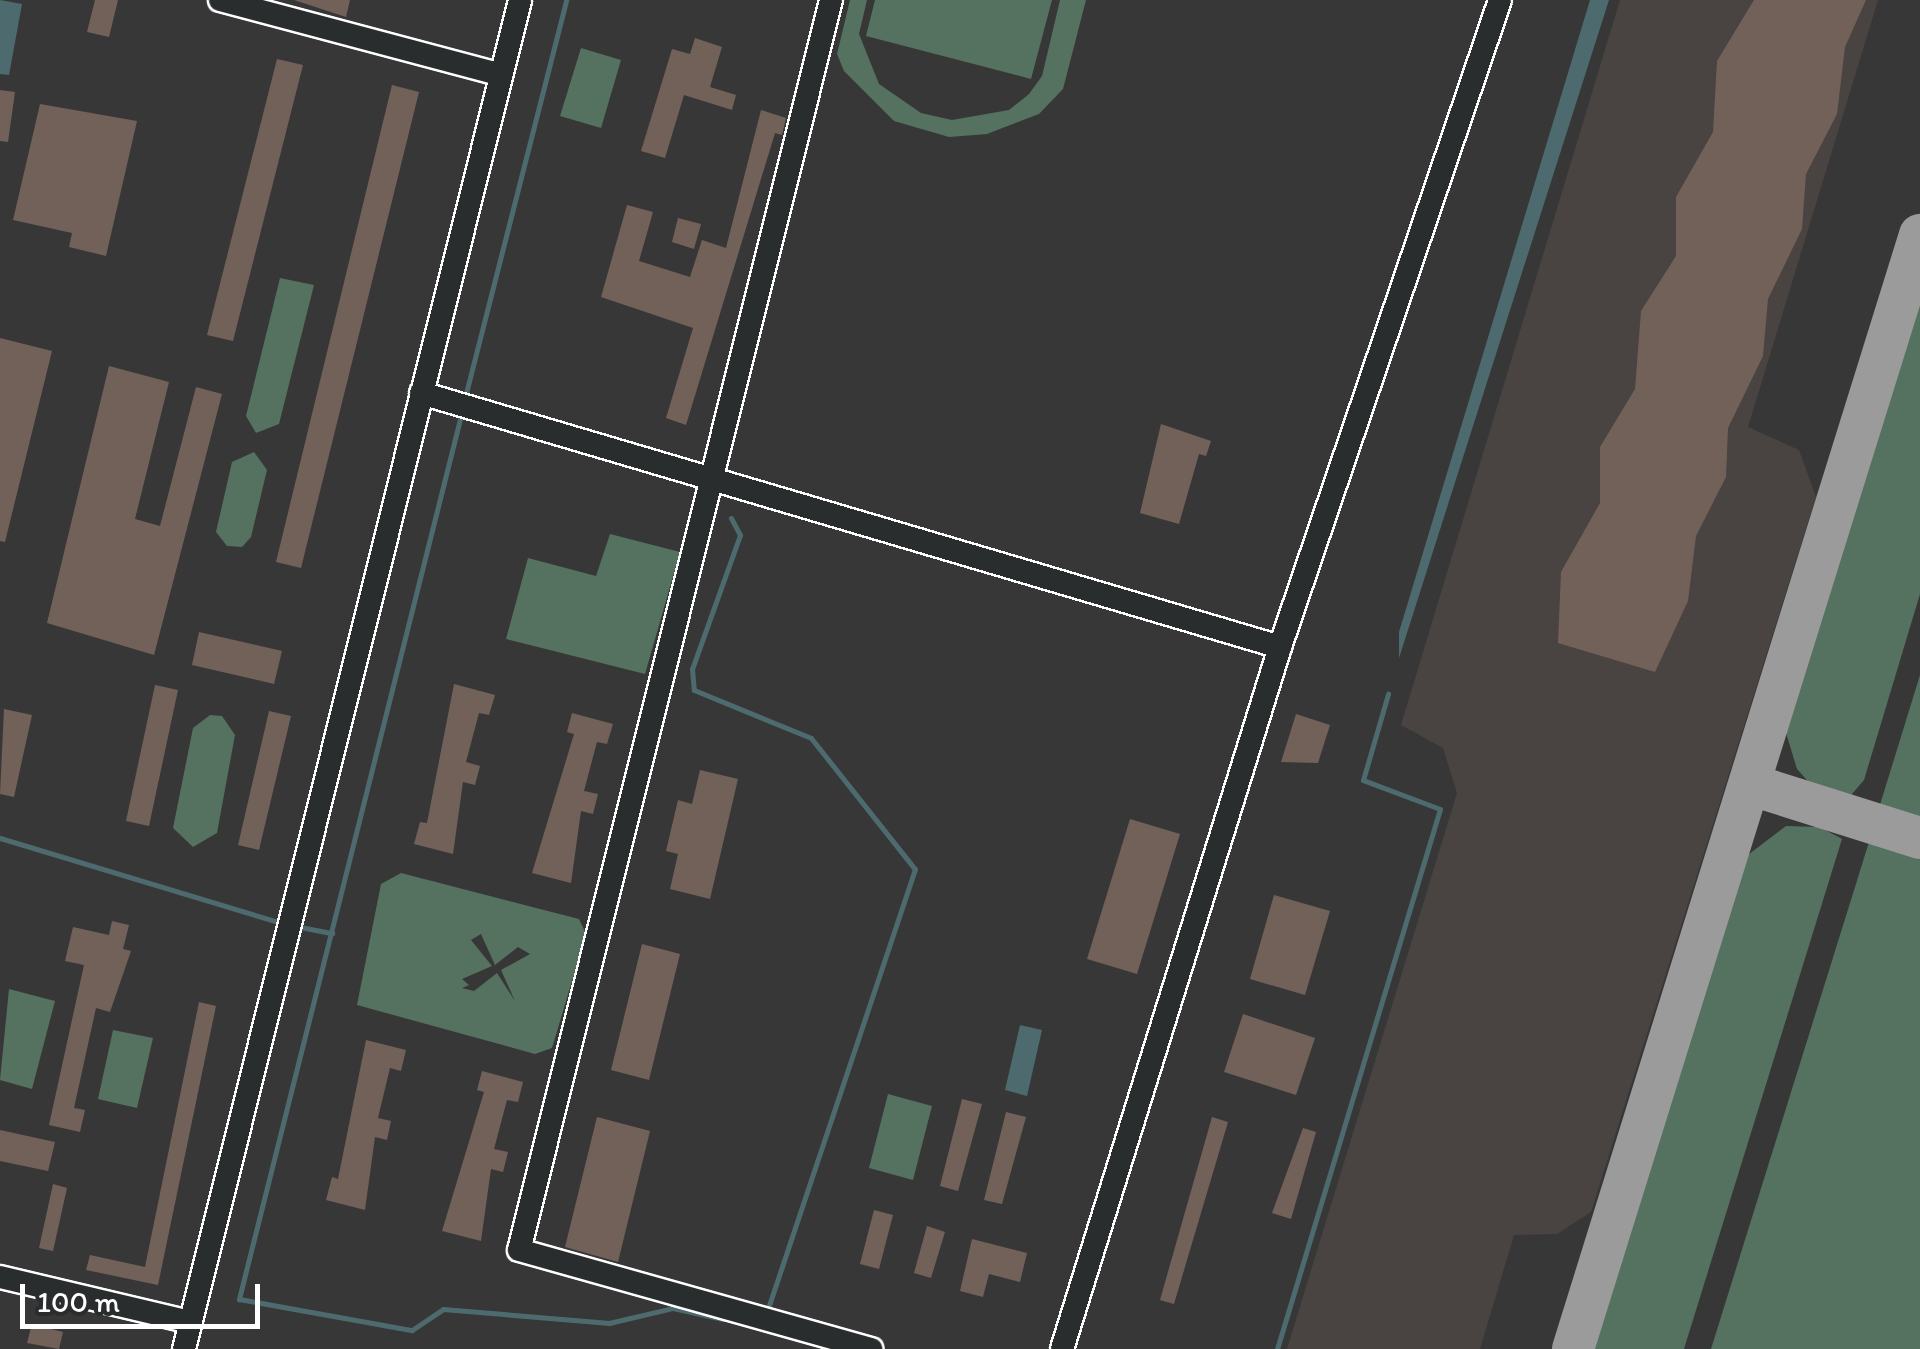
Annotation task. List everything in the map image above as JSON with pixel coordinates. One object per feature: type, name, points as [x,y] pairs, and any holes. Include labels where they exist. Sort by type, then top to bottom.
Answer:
[{"type":"street","points":[[220,0],[501,76]]},
{"type":"street","points":[[184,1349],[520,0]]},
{"type":"street","points":[[832,0],[716,480],[519,1250],[762,1315],[872,1349]]},
{"type":"street","points":[[1062,1349],[1280,647],[1500,0]]},
{"type":"street","points":[[421,393],[1280,647]]},
{"type":"street","points":[[0,1277],[191,1322]]},
{"type":"shaded area","points":[[1620,0],[1878,0],[1748,427],[1799,450],[1816,497],[1591,1212],[1557,1234],[1514,1235],[1480,1349],[1287,1349],[1457,793],[1443,748],[1401,725]]},
{"type":"green space","points":[[850,0],[867,0],[859,34],[879,84],[921,113],[952,120],[1009,110],[1029,94],[1042,76],[1060,0],[1086,0],[1063,89],[1039,114],[987,134],[949,137],[894,121],[844,71],[837,54]]},
{"type":"green space","points":[[875,0],[1052,0],[1031,79],[866,36]]},
{"type":"green space","points":[[581,48],[621,60],[601,128],[560,116]]},
{"type":"green space","points":[[1920,268],[1920,594],[1864,780],[1846,801],[1814,788],[1797,769],[1783,723]]},
{"type":"green space","points":[[280,278],[314,285],[279,424],[256,433],[246,416]]},
{"type":"green space","points":[[254,452],[267,470],[251,537],[242,547],[227,546],[216,532],[232,462]]},
{"type":"green space","points":[[610,534],[680,552],[645,674],[506,639],[528,558],[596,576]]},
{"type":"green space","points":[[1920,675],[1920,820],[1879,808]]},
{"type":"green space","points":[[210,715],[222,716],[235,735],[217,833],[193,847],[173,828],[193,728]]},
{"type":"green space","points":[[1786,826],[1820,827],[1842,839],[1684,1349],[1588,1349],[1740,861]]},
{"type":"green space","points":[[1869,842],[1920,857],[1920,1349],[1711,1349]]},
{"type":"green space","points":[[401,873],[579,919],[586,934],[552,1048],[535,1054],[357,1005],[381,884]],"holes":[[[481,934],[495,965],[518,947],[530,954],[501,970],[515,1001],[497,973],[474,991],[462,988],[469,985],[462,979],[492,966],[471,940]]]},
{"type":"green space","points":[[9,989],[55,1001],[32,1089],[0,1080]]},
{"type":"green space","points":[[113,1030],[153,1038],[137,1108],[98,1099]]},
{"type":"green space","points":[[888,1094],[932,1106],[913,1180],[869,1168]]},
{"type":"water","points":[[0,0],[22,4],[9,75],[0,74]]},
{"type":"water","points":[[1590,0],[1609,0],[1399,658],[1399,632]]},
{"type":"water","points":[[1020,1025],[1042,1030],[1027,1096],[1005,1090]]},
{"type":"building","points":[[95,0],[118,0],[109,37],[87,32]]},
{"type":"building","points":[[294,0],[350,0],[346,17]]},
{"type":"building","points":[[1754,0],[1866,0],[1845,47],[1837,114],[1806,174],[1802,229],[1768,299],[1763,356],[1728,428],[1726,477],[1696,536],[1688,601],[1655,672],[1558,643],[1561,572],[1600,503],[1600,447],[1635,389],[1641,311],[1676,256],[1676,197],[1713,132],[1717,61]]},
{"type":"building","points":[[695,38],[722,47],[710,87],[736,95],[732,110],[684,95],[665,158],[641,151],[672,49],[690,54]]},
{"type":"building","points":[[277,59],[303,65],[233,341],[207,335]]},
{"type":"building","points":[[392,85],[419,92],[301,568],[276,562]]},
{"type":"building","points":[[0,90],[15,92],[8,142],[0,141]]},
{"type":"building","points":[[40,104],[137,121],[106,256],[69,247],[72,233],[13,220]]},
{"type":"building","points":[[761,110],[786,118],[782,135],[775,133],[686,425],[666,418],[693,328],[601,297],[627,205],[653,212],[639,261],[690,277],[702,240],[726,248]]},
{"type":"building","points":[[678,218],[701,224],[694,249],[672,242]]},
{"type":"building","points":[[0,338],[52,351],[5,542],[0,541]]},
{"type":"building","points":[[109,366],[169,382],[135,519],[160,526],[196,387],[222,394],[154,655],[47,623]]},
{"type":"building","points":[[1161,424],[1211,441],[1206,456],[1199,454],[1179,524],[1140,513]]},
{"type":"building","points":[[199,632],[282,651],[274,684],[192,665]]},
{"type":"building","points":[[454,684],[495,695],[489,715],[479,713],[466,762],[480,766],[475,785],[463,782],[453,854],[414,844],[420,822],[427,823]]},
{"type":"building","points":[[155,685],[178,690],[149,826],[126,821]]},
{"type":"building","points":[[4,709],[32,715],[14,797],[0,794]]},
{"type":"building","points":[[269,711],[291,716],[259,850],[238,845]]},
{"type":"building","points":[[572,713],[613,724],[607,744],[597,742],[584,791],[598,794],[593,814],[581,811],[571,883],[532,873],[574,734],[567,732]]},
{"type":"building","points":[[1296,714],[1330,725],[1318,763],[1281,762]]},
{"type":"building","points":[[700,770],[738,779],[710,899],[670,889],[678,854],[666,851],[678,800],[692,804]]},
{"type":"building","points":[[1130,819],[1180,834],[1137,974],[1087,959]]},
{"type":"building","points":[[1274,895],[1330,911],[1305,995],[1250,979]]},
{"type":"building","points":[[112,921],[129,925],[123,949],[131,951],[110,1012],[96,1008],[74,1108],[85,1110],[80,1132],[49,1125],[84,965],[65,961],[73,927],[109,935]]},
{"type":"building","points":[[642,944],[680,954],[649,1080],[611,1070]]},
{"type":"building","points":[[199,1002],[216,1006],[158,1285],[86,1270],[90,1255],[145,1267]]},
{"type":"building","points":[[1243,1014],[1315,1038],[1296,1095],[1224,1072]]},
{"type":"building","points":[[366,1040],[406,1050],[401,1071],[390,1068],[378,1118],[391,1121],[387,1140],[375,1137],[365,1210],[326,1200],[332,1177],[338,1179]]},
{"type":"building","points":[[482,1071],[523,1082],[518,1102],[507,1100],[494,1149],[508,1152],[503,1172],[491,1169],[481,1241],[442,1231],[484,1092],[477,1090]]},
{"type":"building","points":[[962,1099],[982,1104],[958,1191],[940,1186]]},
{"type":"building","points":[[1006,1112],[1026,1117],[1002,1204],[984,1200]]},
{"type":"building","points":[[597,1117],[650,1131],[618,1262],[565,1247]]},
{"type":"building","points":[[1212,1117],[1228,1122],[1174,1304],[1160,1300]]},
{"type":"building","points":[[1303,1128],[1316,1132],[1291,1219],[1272,1213]]},
{"type":"building","points":[[0,1130],[55,1142],[48,1171],[0,1161]]},
{"type":"building","points":[[53,1184],[67,1188],[53,1251],[39,1248]]},
{"type":"building","points":[[874,1210],[893,1215],[879,1269],[860,1264]]},
{"type":"building","points":[[927,1226],[945,1232],[931,1278],[914,1273]]},
{"type":"building","points":[[972,1239],[1027,1253],[1020,1282],[989,1274],[983,1297],[960,1291]]},
{"type":"building","points":[[32,1324],[63,1332],[59,1349],[27,1343]]},
{"type":"waterway","points":[[464,401],[566,0]]},
{"type":"waterway","points":[[462,411],[239,1299],[412,1330],[443,1309],[609,1323],[673,1308],[723,1319]]},
{"type":"waterway","points":[[731,518],[740,535],[692,669],[694,690],[811,738],[915,869],[767,1312]]},
{"type":"waterway","points":[[1277,1349],[1440,809],[1363,780],[1388,694]]},
{"type":"waterway","points":[[0,838],[284,924]]},
{"type":"waterway","points":[[295,926],[332,933]]},
{"type":"taxiway","points":[[1573,1349],[1920,235]]},
{"type":"taxiway","points":[[1752,785],[1920,838]]}]
